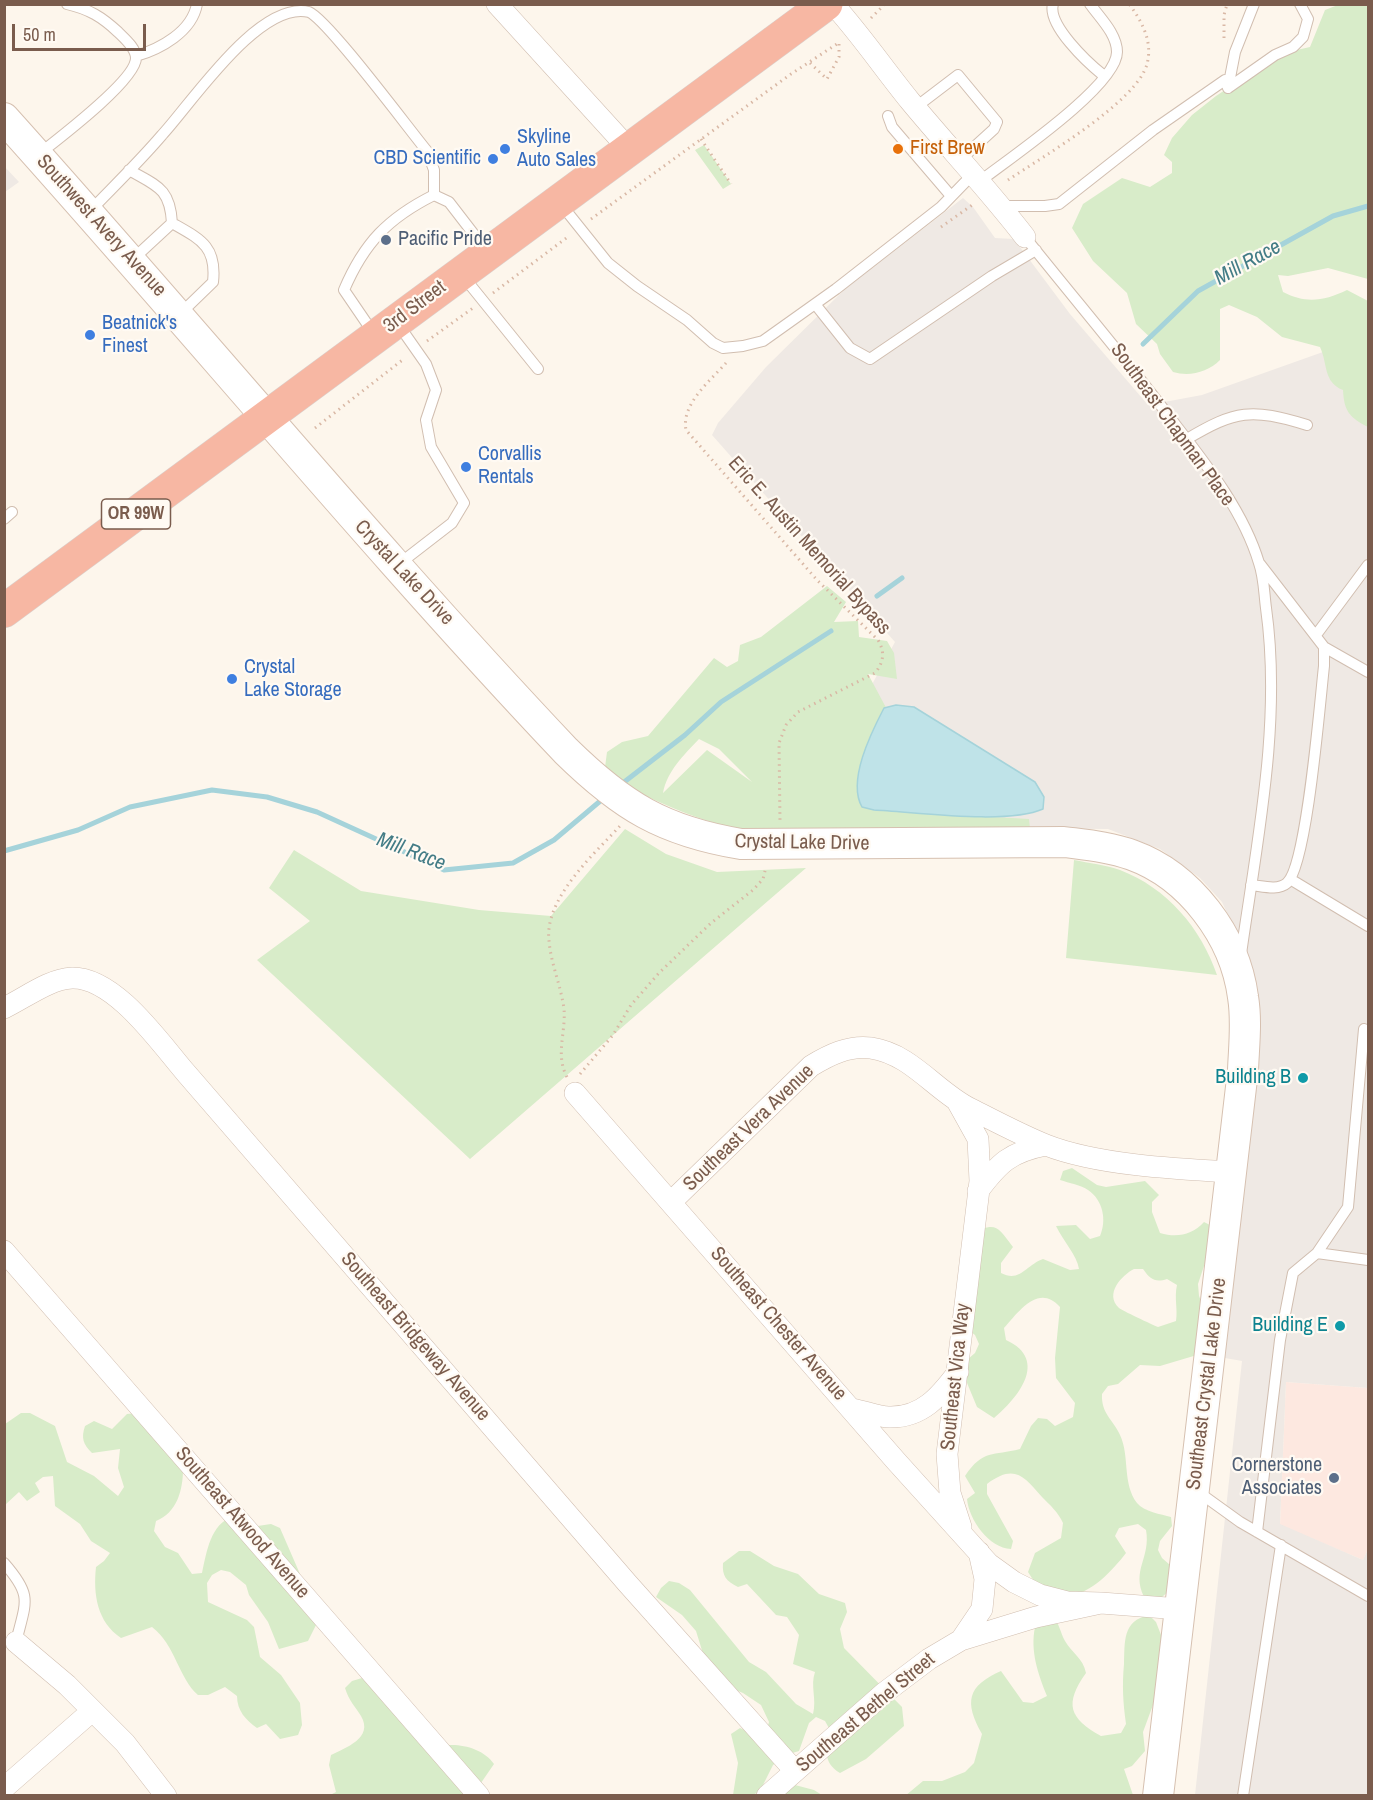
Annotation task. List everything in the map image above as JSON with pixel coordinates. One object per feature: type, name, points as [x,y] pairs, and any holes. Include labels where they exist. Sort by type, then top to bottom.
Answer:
[{"type":"highway","name":"3rd Street","points":[[4,611],[826,4]]},
{"type":"street","points":[[497,4],[611,132],[628,148]]},
{"type":"street","name":"Southeast Chapman Place","points":[[833,4],[858,31],[916,107],[1031,243]]},
{"type":"street","name":"Southwest Avery Avenue","points":[[4,118],[268,416]]},
{"type":"street","name":"Crystal Lake Drive","points":[[268,416],[356,522],[502,682],[598,782],[630,806],[689,832],[716,840],[775,845],[1064,842],[1102,847],[1133,855],[1161,870],[1207,911],[1224,936],[1238,973]]},
{"type":"street","name":"Southeast Crystal Lake Drive","points":[[1158,1796],[1231,1172],[1246,1024],[1238,973]]},
{"type":"street","name":"Southeast Bridgeway Avenue","points":[[4,1008],[55,982],[72,978],[87,980],[111,992],[180,1065],[628,1584],[795,1771]]},
{"type":"street","name":"Southeast Vera Avenue","points":[[671,1202],[811,1066],[842,1051],[870,1048],[905,1060],[958,1102],[1046,1145],[1105,1159],[1231,1172]]},
{"type":"street","name":"Southeast Chester Avenue","points":[[575,1093],[981,1555],[1005,1577],[1040,1595],[1066,1602],[1101,1604]]},
{"type":"street","name":"Southeast Vica Way","points":[[958,1102],[978,1139],[980,1181],[959,1372],[947,1454],[948,1483],[962,1529],[981,1555]]},
{"type":"street","points":[[977,1192],[994,1169],[1012,1154],[1046,1145]]},
{"type":"street","name":"Southeast Atwood Avenue","points":[[4,1251],[479,1796]]},
{"type":"street","points":[[852,1409],[888,1417],[919,1412],[945,1389],[959,1372]]},
{"type":"street","points":[[960,1640],[982,1609],[985,1580],[981,1555]]},
{"type":"street","name":"Southeast Bethel Street","points":[[767,1796],[884,1693],[929,1659],[960,1640],[1035,1617],[1101,1604],[1180,1609]]},
{"type":"street","points":[[16,1642],[125,1743],[166,1796]]},
{"type":"street","points":[[4,1788],[92,1711]]},
{"type":"lane","points":[[38,155],[117,89],[134,67],[136,56],[129,42],[101,16],[87,9],[67,4]]},
{"type":"lane","points":[[136,56],[157,50],[186,26],[196,4]]},
{"type":"lane","points":[[1053,4],[1053,20],[1083,58],[1103,75]]},
{"type":"lane","points":[[971,172],[1083,102],[1112,66],[1117,53],[1113,36],[1090,4]]},
{"type":"lane","points":[[1228,88],[1235,52],[1254,4]]},
{"type":"lane","points":[[1228,88],[1275,55],[1293,48],[1303,37],[1308,19],[1300,4]]},
{"type":"lane","points":[[89,212],[163,135],[222,60],[250,33],[278,13],[296,8],[310,9],[427,151],[434,170],[434,195]]},
{"type":"lane","points":[[558,201],[608,263],[687,320],[712,343],[723,348],[763,341],[890,248],[951,196],[971,172],[997,122],[958,75],[916,107]]},
{"type":"lane","points":[[1002,206],[1059,204],[1152,130],[1225,80],[1228,88]]},
{"type":"lane","points":[[888,116],[892,127],[951,196]]},
{"type":"lane","points":[[129,171],[160,188],[171,203],[172,223]]},
{"type":"lane","points":[[434,195],[449,202],[488,253]]},
{"type":"lane","points":[[397,566],[452,523],[464,503],[431,447],[426,420],[436,390],[426,364],[344,290],[357,259],[374,237],[415,205],[434,195]]},
{"type":"lane","points":[[132,260],[172,223]]},
{"type":"lane","points":[[172,223],[199,238],[212,254],[214,268],[213,282],[179,314]]},
{"type":"lane","points":[[815,304],[850,348],[870,359],[992,276],[1031,243]]},
{"type":"lane","name":"Southeast Chapman Place","points":[[1031,243],[1187,439],[1237,513],[1259,563],[1269,633],[1271,717],[1238,973]]},
{"type":"lane","points":[[461,273],[538,369]]},
{"type":"lane","points":[[1187,439],[1220,419],[1244,413],[1281,417],[1307,425]]},
{"type":"lane","points":[[1259,563],[1324,647],[1368,672]]},
{"type":"lane","points":[[1316,635],[1368,565]]},
{"type":"lane","points":[[1251,885],[1277,888],[1290,879],[1299,853],[1324,666],[1324,647]]},
{"type":"lane","points":[[1290,879],[1368,926]]},
{"type":"lane","points":[[1257,1532],[1280,1340],[1293,1273],[1317,1252],[1348,1207],[1364,1029]]},
{"type":"lane","points":[[1317,1252],[1368,1260]]},
{"type":"lane","points":[[1194,1489],[1257,1532],[1368,1596]]},
{"type":"lane","points":[[1243,1796],[1281,1545]]},
{"type":"lane","points":[[4,1563],[23,1584],[26,1600],[16,1642]]},
{"type":"path","points":[[810,63],[827,79],[839,57],[839,43]]},
{"type":"path","points":[[701,139],[731,184]]},
{"type":"path","name":"Eric E. Austin Memorial Bypass","points":[[727,362],[690,405],[684,418],[686,430],[817,580],[878,640],[883,652],[882,662],[875,673],[798,712],[786,725],[779,743],[775,845]]},
{"type":"path","points":[[575,1093],[561,1067],[564,1009],[548,939],[551,916],[561,894],[630,806]]},
{"type":"path","points":[[575,1093],[580,1074],[613,1035],[631,1005],[659,973],[711,923],[753,890],[763,879],[775,845]]},
{"type":"shaded area","points":[[4,166],[19,182],[5,192],[4,192]]},
{"type":"shaded area","points":[[963,198],[973,207],[995,238],[1014,239],[1070,314],[1148,405],[1202,395],[1337,347],[1368,355],[1368,1388],[1286,1382],[1280,1524],[1363,1560],[1368,1549],[1368,1795],[1195,1795],[1242,1361],[1225,1358],[1260,1015],[1250,962],[1222,902],[1200,878],[1160,849],[1108,829],[838,827],[856,714],[895,642],[712,435],[718,423],[766,367],[844,290]]},
{"type":"shaded area","points":[[1286,1382],[1368,1388],[1368,1549],[1363,1560],[1280,1525]]},
{"type":"green space","points":[[1338,5],[1368,5],[1368,279],[1328,268],[1288,276],[1278,275],[1283,292],[1291,296],[1315,300],[1331,297],[1347,290],[1368,301],[1368,427],[1356,420],[1346,408],[1343,390],[1337,387],[1329,377],[1320,347],[1282,337],[1257,317],[1229,305],[1220,309],[1220,360],[1210,368],[1198,372],[1186,374],[1173,372],[1160,354],[1157,344],[1136,324],[1127,293],[1093,261],[1072,228],[1083,204],[1122,178],[1150,187],[1172,173],[1172,162],[1164,155],[1172,138],[1192,115],[1279,54],[1310,47],[1325,10]]},
{"type":"green space","points":[[704,145],[731,184],[723,189],[695,150]]},
{"type":"green space","points":[[827,586],[846,602],[834,622],[858,621],[859,637],[887,641],[894,653],[897,679],[868,674],[890,715],[874,810],[1029,819],[1031,838],[767,834],[723,825],[683,812],[604,775],[607,752],[622,742],[648,736],[714,658],[727,667],[738,661],[740,645],[761,637]],"holes":[[[699,739],[719,749],[752,782],[707,750],[663,793],[672,770]]]},
{"type":"green space","points":[[625,829],[666,854],[717,872],[806,868],[470,1159],[257,960],[310,921],[269,888],[294,850],[361,891],[479,910],[551,916]]},
{"type":"green space","points":[[1074,860],[1120,870],[1153,887],[1192,926],[1202,941],[1217,975],[1066,958]]},
{"type":"green space","points":[[1072,1168],[1097,1185],[1106,1187],[1145,1181],[1159,1195],[1152,1202],[1152,1212],[1160,1233],[1184,1234],[1204,1222],[1212,1226],[1214,1236],[1198,1284],[1199,1296],[1208,1318],[1197,1355],[1160,1366],[1140,1365],[1118,1384],[1108,1386],[1102,1394],[1105,1412],[1117,1429],[1123,1443],[1132,1495],[1144,1509],[1171,1517],[1172,1526],[1160,1541],[1158,1550],[1162,1558],[1170,1565],[1170,1590],[1162,1597],[1144,1597],[1141,1588],[1140,1571],[1147,1540],[1146,1530],[1138,1524],[1119,1528],[1115,1536],[1126,1553],[1108,1574],[1085,1591],[1065,1596],[1039,1589],[1028,1572],[1035,1553],[1061,1538],[1063,1523],[1054,1509],[1030,1484],[1018,1475],[1005,1474],[987,1484],[987,1494],[1013,1541],[1011,1549],[995,1544],[982,1532],[972,1516],[967,1499],[975,1493],[965,1476],[977,1461],[989,1455],[1020,1449],[1031,1426],[1038,1418],[1047,1419],[1055,1426],[1073,1417],[1075,1403],[1056,1378],[1055,1358],[1060,1307],[1052,1300],[1044,1298],[1030,1302],[1004,1328],[1006,1340],[1019,1348],[1026,1358],[1028,1368],[1020,1390],[994,1418],[977,1407],[960,1366],[975,1353],[979,1344],[975,1335],[967,1329],[971,1233],[991,1227],[1000,1230],[1013,1247],[1001,1263],[1001,1273],[1008,1276],[1018,1275],[1043,1259],[1070,1270],[1079,1269],[1076,1258],[1056,1226],[1076,1225],[1090,1239],[1100,1236],[1103,1217],[1097,1199],[1085,1188],[1060,1180],[1063,1171]],"holes":[[[1134,1269],[1143,1269],[1153,1279],[1159,1281],[1167,1279],[1177,1285],[1176,1321],[1158,1327],[1119,1308],[1115,1303],[1114,1291],[1120,1280]]]},
{"type":"green space","points":[[21,1413],[30,1413],[55,1426],[67,1462],[94,1476],[118,1496],[124,1487],[118,1468],[120,1449],[92,1453],[84,1441],[84,1430],[85,1426],[94,1421],[112,1429],[127,1414],[137,1413],[183,1469],[182,1485],[174,1507],[156,1521],[154,1531],[165,1547],[178,1553],[192,1574],[202,1573],[214,1532],[225,1520],[233,1516],[251,1527],[271,1524],[280,1528],[300,1574],[300,1593],[316,1625],[308,1641],[279,1649],[268,1622],[249,1595],[246,1585],[230,1572],[221,1570],[212,1575],[207,1583],[208,1602],[247,1620],[254,1627],[260,1657],[281,1675],[300,1703],[302,1725],[298,1735],[280,1739],[266,1724],[257,1728],[243,1715],[237,1696],[225,1687],[208,1695],[198,1695],[186,1680],[160,1634],[152,1627],[121,1638],[113,1631],[98,1607],[95,1587],[96,1567],[110,1553],[91,1541],[80,1524],[55,1506],[53,1476],[43,1477],[35,1483],[40,1492],[27,1501],[19,1492],[5,1505],[5,1424]]},
{"type":"green space","points":[[739,1551],[750,1551],[774,1566],[798,1574],[819,1594],[845,1603],[847,1612],[840,1629],[844,1648],[902,1707],[904,1726],[866,1759],[840,1773],[834,1769],[828,1759],[830,1730],[825,1721],[816,1717],[809,1723],[799,1751],[789,1754],[773,1765],[760,1791],[753,1795],[733,1795],[738,1763],[731,1734],[740,1728],[758,1736],[766,1732],[769,1722],[761,1705],[733,1689],[705,1660],[696,1631],[682,1615],[656,1597],[669,1581],[679,1583],[690,1590],[749,1662],[766,1672],[796,1704],[813,1714],[815,1672],[793,1664],[799,1635],[787,1617],[776,1615],[747,1584],[738,1587],[724,1575],[723,1563]]},
{"type":"green space","points":[[1149,1615],[1156,1622],[1163,1640],[1160,1686],[1143,1732],[1145,1751],[1132,1766],[1124,1769],[1133,1795],[905,1796],[923,1781],[942,1781],[965,1772],[974,1763],[982,1734],[976,1723],[971,1704],[975,1689],[981,1683],[1001,1671],[1023,1702],[1033,1703],[1047,1696],[1036,1662],[1034,1636],[1035,1627],[1052,1616],[1086,1673],[1075,1693],[1073,1709],[1076,1716],[1101,1736],[1121,1733],[1126,1724],[1123,1687],[1127,1634],[1134,1622]]},
{"type":"green space","points":[[362,1678],[384,1698],[449,1745],[474,1749],[490,1759],[494,1764],[472,1796],[330,1795],[336,1792],[329,1765],[331,1755],[356,1741],[364,1730],[361,1716],[345,1688],[352,1681]]},
{"type":"green space","points":[[795,1785],[814,1790],[822,1795],[770,1796]]},
{"type":"water","points":[[896,705],[914,707],[1035,782],[1044,797],[1043,809],[1027,814],[985,817],[874,810],[862,807],[857,784],[862,757],[884,708]]},
{"type":"waterway","name":"Mill Race","points":[[1143,344],[1198,291],[1333,216],[1368,206]]},
{"type":"waterway","name":"Mill Race","points":[[877,596],[902,578]]},
{"type":"waterway","name":"Mill Race","points":[[619,786],[685,735],[721,702],[831,631]]},
{"type":"waterway","name":"Mill Race","points":[[4,851],[78,830],[130,807],[212,790],[267,797],[317,812],[444,870],[513,863],[554,840],[605,797]]},
{"type":"place","name":"Skyline Auto Sales","points":[[505,149]]},
{"type":"place","name":"First Brew","points":[[898,149]]},
{"type":"place","name":"CBD Scientific","points":[[493,159]]},
{"type":"place","name":"Pacific Pride","points":[[386,240]]},
{"type":"place","name":"Beatnick's Finest","points":[[90,335]]},
{"type":"place","name":"Corvallis Rentals","points":[[466,467]]},
{"type":"place","name":"Crystal Lake Storage","points":[[232,679]]},
{"type":"place","name":"Building B","points":[[1303,1078]]},
{"type":"place","name":"Building E","points":[[1340,1326]]},
{"type":"place","name":"Cornerstone Associates","points":[[1334,1478]]}]
